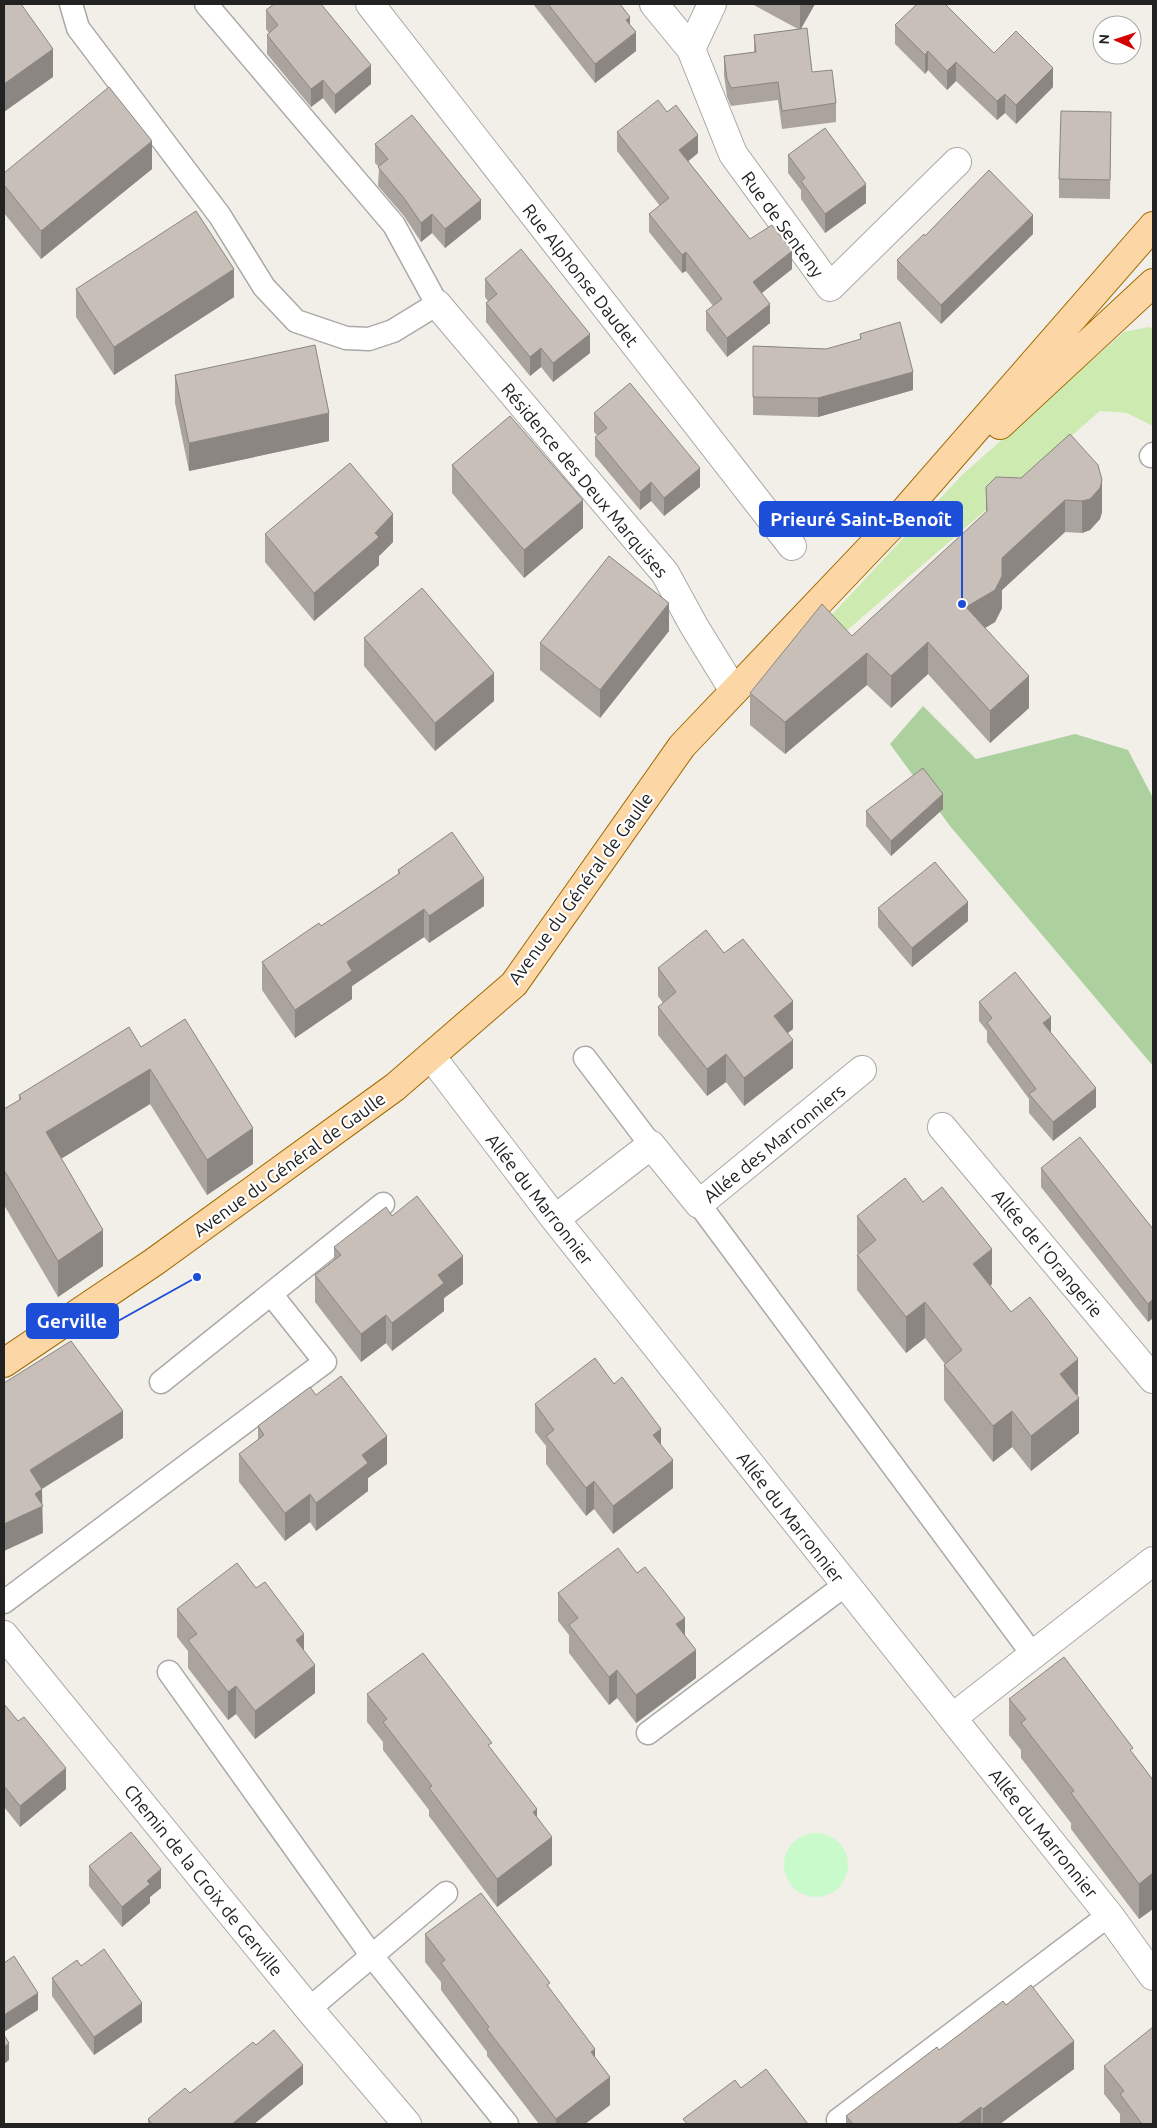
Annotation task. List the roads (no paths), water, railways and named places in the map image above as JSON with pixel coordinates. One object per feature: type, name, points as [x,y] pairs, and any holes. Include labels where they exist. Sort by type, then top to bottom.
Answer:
[{"type":"main road","points":[[894,523],[1153,226]]},
{"type":"main road","points":[[894,523],[1153,283]]},
{"type":"main road","name":"Avenue du Général de Gaulle","points":[[4,1363],[154,1262],[395,1087],[514,984],[682,746],[894,523]]},
{"type":"street","name":"Rue Alphonse Daudet","points":[[370,4],[792,546]]},
{"type":"street","name":"Rue de Senteny","points":[[654,4],[691,48],[733,154],[830,288],[958,162]]},
{"type":"street","points":[[691,48],[712,4]]},
{"type":"street","name":"Résidence des Deux Marquises","points":[[437,304],[666,572],[694,626],[734,691]]},
{"type":"street","name":"Allée du Marronnier","points":[[431,1056],[555,1219],[845,1586],[1109,1915],[1153,1976]]},
{"type":"street","name":"Allée des Marronniers","points":[[650,1145],[699,1204],[862,1070]]},
{"type":"street","name":"Allée de l'Orangerie","points":[[942,1127],[1153,1379]]},
{"type":"street","points":[[555,1219],[650,1145]]},
{"type":"street","points":[[952,1718],[1153,1561]]},
{"type":"street","name":"Chemin de la Croix de Gerville","points":[[4,1635],[309,2009],[407,2124]]},
{"type":"lane","points":[[71,4],[78,28],[220,216],[264,287],[296,321],[346,338],[369,339],[393,331],[437,304],[394,225],[206,4]]},
{"type":"lane","points":[[585,1058],[650,1145]]},
{"type":"lane","points":[[161,1382],[383,1204]]},
{"type":"lane","points":[[699,1204],[1032,1655]]},
{"type":"lane","points":[[4,1602],[325,1362],[271,1294]]},
{"type":"lane","points":[[648,1733],[845,1586]]},
{"type":"lane","points":[[169,1672],[372,1956],[507,2124]]},
{"type":"lane","points":[[309,2009],[446,1894]]},
{"type":"lane","points":[[838,2120],[1109,1915]]},
{"type":"place","name":"Prieuré Saint-Benoît","points":[[962,604]]},
{"type":"place","name":"Gerville","points":[[197,1277]]}]
